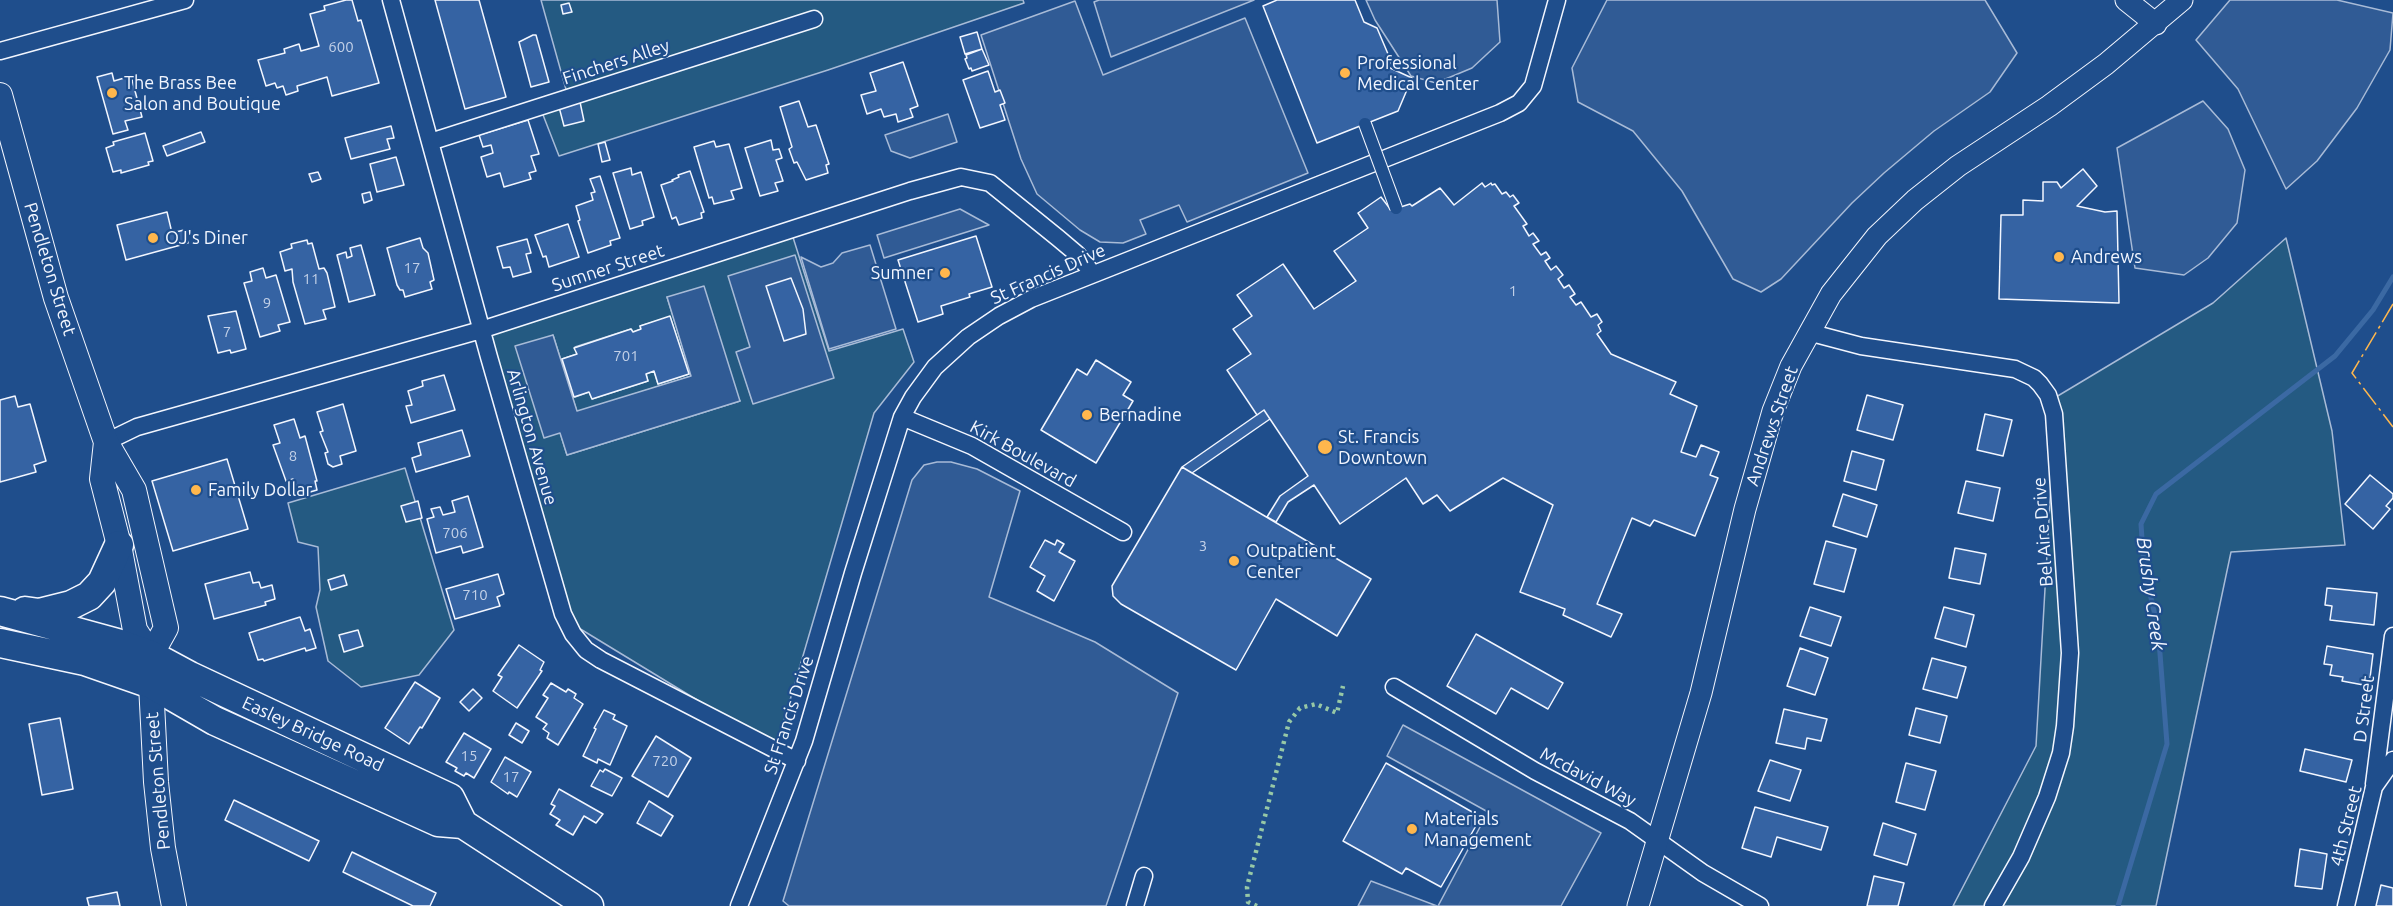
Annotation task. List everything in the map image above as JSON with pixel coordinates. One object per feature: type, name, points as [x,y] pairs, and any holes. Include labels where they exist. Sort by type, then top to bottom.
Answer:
[{"type":"highway","points":[[0,610],[39,613],[71,605],[89,596],[102,582],[119,545]]},
{"type":"highway","name":"Easley Bridge Road","points":[[0,610],[151,655],[190,676],[450,798],[463,824]]},
{"type":"highway","name":"Easley Bridge Road","points":[[0,643],[85,662],[151,684],[215,721],[438,822],[463,824],[589,906]]},
{"type":"main road","name":"Pendleton Street","points":[[0,95],[56,298],[106,442],[134,490],[166,628],[151,655],[151,684],[157,794],[163,848],[174,906]]},
{"type":"main road","name":"Pendleton Street","points":[[106,442],[102,479],[119,545],[135,630],[151,655]]},
{"type":"street","points":[[0,51],[185,0]]},
{"type":"street","name":"Arlington Avenue","points":[[391,0],[481,330],[563,614],[573,634],[586,650],[601,660],[797,761]]},
{"type":"street","name":"St Francis Drive","points":[[740,906],[797,761],[902,417],[926,377],[968,337],[1014,308],[1093,274],[1500,113],[1519,103],[1533,87],[1557,0]]},
{"type":"street","points":[[2126,0],[2156,24]]},
{"type":"street","name":"Andrews Street","points":[[1638,906],[1701,693],[1745,509],[1773,411],[1808,332],[1831,294],[1854,264],[1878,236],[1915,200],[1958,166],[2049,106],[2156,24],[2182,0]]},
{"type":"street","name":"Finchers Alley","points":[[430,142],[814,19]]},
{"type":"street","points":[[1365,124],[1396,208]]},
{"type":"street","name":"Sumner Street","points":[[106,442],[137,427],[481,330],[910,191],[961,177],[990,183],[1077,254],[1093,274]]},
{"type":"street","name":"Bel Aire Drive","points":[[1808,332],[1861,346],[2015,369],[2034,378],[2048,395],[2054,414],[2070,653],[2065,726],[2061,753],[2047,797],[2021,857],[1993,906]]},
{"type":"street","name":"Kirk Boulevard","points":[[902,417],[972,446],[1123,532]]},
{"type":"street","name":"D Street","points":[[2374,787],[2393,636]]},
{"type":"street","name":"Mcdavid Way","points":[[1394,687],[1535,771],[1629,821],[1702,873],[1760,906]]},
{"type":"street","name":"4th Street","points":[[2346,906],[2374,787],[2393,760]]},
{"type":"street","points":[[1135,906],[1144,876]]},
{"type":"shaded area","points":[[541,0],[1023,0],[1024,3],[828,70],[559,156],[538,102],[567,93]]},
{"type":"shaded area","points":[[1099,0],[1254,0],[1111,57],[1094,2]]},
{"type":"shaded area","points":[[1366,0],[1497,0],[1500,42],[1472,68],[1436,83],[1411,76],[1375,20]]},
{"type":"shaded area","points":[[1607,0],[1985,0],[2017,53],[1990,92],[1934,131],[1884,173],[1852,203],[1781,279],[1761,292],[1733,279],[1682,191],[1633,131],[1578,102],[1572,68]]},
{"type":"shaded area","points":[[2230,0],[2337,0],[2393,13],[2390,50],[2357,108],[2317,161],[2286,189],[2238,89],[2196,40]]},
{"type":"shaded area","points":[[1075,1],[1103,75],[1245,18],[1308,173],[1187,222],[1179,205],[1140,220],[1146,234],[1123,243],[1100,242],[1080,230],[1037,194],[1021,159],[981,35]]},
{"type":"shaded area","points":[[2203,101],[2228,129],[2245,170],[2237,223],[2208,258],[2184,275],[2135,268],[2117,148]]},
{"type":"shaded area","points":[[948,114],[957,142],[910,158],[891,151],[885,135]]},
{"type":"shaded area","points":[[960,209],[989,225],[884,258],[877,235]]},
{"type":"shaded area","points":[[791,231],[829,351],[903,329],[914,362],[874,413],[776,748],[564,619],[483,321]],"holes":[[[667,297],[740,401],[567,455],[560,432],[544,437],[553,335],[577,412],[692,376]],[[670,317],[689,374],[658,384],[654,371],[646,374],[648,381],[592,399],[589,392],[575,397],[562,359],[577,354],[575,347],[631,329],[633,332],[641,329],[640,326]],[[751,347],[753,403],[737,352]]]},
{"type":"shaded area","points":[[2286,238],[2332,431],[2345,545],[2231,552],[2156,906],[1953,906],[2036,746],[2056,397],[2213,303]]},
{"type":"shaded area","points":[[870,245],[896,329],[829,349],[801,257],[821,267],[833,263],[842,253]]},
{"type":"shaded area","points":[[795,255],[834,378],[753,404],[736,352],[750,347],[728,276]]},
{"type":"shaded area","points":[[704,286],[740,401],[567,455],[560,433],[544,438],[515,346],[553,335],[577,411],[691,376],[667,297]]},
{"type":"shaded area","points":[[951,462],[977,469],[1020,491],[989,597],[1095,642],[1178,693],[1106,906],[789,906],[783,901],[912,480],[924,465]]},
{"type":"shaded area","points":[[405,468],[454,630],[419,675],[361,687],[328,661],[316,607],[320,590],[318,547],[298,542],[288,503]]},
{"type":"shaded area","points":[[1403,725],[1601,833],[1561,906],[1438,906],[1488,812],[1387,756]]},
{"type":"shaded area","points":[[1371,881],[1437,906],[1358,906]]},
{"type":"building","points":[[352,0],[358,21],[361,20],[379,83],[332,96],[327,77],[297,86],[298,91],[286,95],[283,86],[277,88],[275,83],[266,86],[258,60],[285,53],[284,49],[299,44],[301,51],[319,46],[310,14],[325,10],[324,6]]},
{"type":"building","points":[[435,0],[479,0],[506,97],[465,109]]},
{"type":"building","name":"Professional Medical Center","points":[[1277,0],[1355,0],[1364,22],[1377,28],[1391,61],[1388,67],[1412,78],[1398,111],[1317,143],[1263,6]]},
{"type":"building","points":[[569,3],[572,12],[563,14],[561,5]]},
{"type":"building","points":[[977,32],[982,49],[965,54],[960,37]]},
{"type":"building","points":[[536,35],[549,82],[531,87],[519,42]]},
{"type":"building","points":[[982,49],[989,65],[972,71],[965,59],[966,55]]},
{"type":"building","points":[[903,62],[918,106],[910,109],[913,117],[898,122],[896,114],[884,117],[881,109],[867,114],[861,95],[876,91],[870,73]]},
{"type":"building","points":[[988,71],[995,92],[1000,90],[1005,103],[1000,105],[1005,120],[980,128],[963,80]]},
{"type":"building","points":[[112,73],[114,81],[131,76],[142,117],[125,121],[128,130],[113,134],[97,77]]},
{"type":"building","points":[[799,101],[808,127],[816,125],[829,164],[826,165],[828,173],[806,180],[797,162],[794,163],[789,149],[792,147],[780,107]]},
{"type":"building","points":[[580,102],[584,121],[564,126],[559,107]]},
{"type":"building","points":[[528,120],[539,154],[531,156],[536,171],[529,173],[531,179],[504,187],[500,173],[487,177],[481,157],[493,153],[491,145],[483,147],[479,135]]},
{"type":"building","points":[[391,126],[394,138],[387,139],[390,149],[351,159],[345,138]]},
{"type":"building","points":[[201,132],[205,142],[167,156],[163,146]]},
{"type":"building","points":[[145,133],[153,161],[148,162],[149,165],[121,173],[121,170],[113,172],[106,148],[114,145],[113,142]]},
{"type":"building","points":[[771,140],[773,150],[779,149],[782,158],[776,160],[783,181],[775,183],[778,191],[760,196],[745,148]]},
{"type":"building","points":[[714,141],[716,147],[729,144],[742,188],[731,191],[734,199],[714,204],[712,197],[709,198],[694,147]]},
{"type":"building","points":[[605,142],[610,160],[602,162],[598,144]]},
{"type":"building","points":[[396,157],[404,185],[377,192],[370,164]]},
{"type":"building","points":[[631,168],[632,175],[641,172],[654,217],[642,221],[643,225],[630,229],[613,173]]},
{"type":"building","name":"Andrews","points":[[2083,169],[2097,186],[2077,206],[2105,212],[2117,211],[2119,303],[1999,299],[2001,215],[2023,215],[2023,200],[2043,201],[2043,182],[2057,182],[2061,188]]},
{"type":"building","points":[[690,171],[704,212],[701,213],[702,218],[679,225],[676,217],[672,219],[661,185]]},
{"type":"building","points":[[318,172],[321,179],[312,182],[309,174]]},
{"type":"building","points":[[600,176],[620,238],[610,241],[611,245],[588,253],[576,206],[593,200],[591,193],[595,192],[590,179]]},
{"type":"building","points":[[1482,183],[1485,187],[1491,183],[1495,184],[1502,194],[1506,192],[1510,197],[1513,195],[1519,203],[1514,206],[1527,224],[1523,226],[1529,236],[1533,233],[1539,241],[1533,244],[1541,255],[1546,252],[1550,258],[1545,261],[1551,270],[1556,266],[1563,275],[1558,279],[1564,288],[1569,285],[1575,294],[1570,297],[1576,305],[1581,302],[1591,317],[1597,314],[1602,322],[1598,325],[1601,331],[1597,334],[1611,354],[1676,382],[1670,394],[1697,406],[1681,452],[1696,457],[1701,445],[1719,452],[1710,475],[1718,478],[1695,536],[1654,520],[1650,526],[1632,518],[1597,604],[1622,614],[1611,637],[1563,615],[1565,609],[1520,592],[1553,505],[1503,478],[1450,511],[1437,495],[1423,504],[1406,478],[1340,524],[1314,485],[1288,502],[1276,522],[1267,517],[1280,496],[1308,476],[1264,410],[1257,415],[1227,370],[1251,354],[1233,329],[1252,316],[1237,295],[1283,264],[1314,309],[1356,281],[1334,251],[1368,228],[1358,213],[1381,197],[1391,210],[1410,204],[1412,206],[1440,188],[1454,205]]},
{"type":"building","points":[[370,192],[372,200],[364,203],[362,194]]},
{"type":"building","name":"OJ's Diner","points":[[167,212],[172,233],[184,230],[188,243],[126,260],[117,225]]},
{"type":"building","points":[[568,224],[579,257],[549,267],[535,235]]},
{"type":"building","name":"Sumner","points":[[976,236],[992,287],[941,306],[943,314],[918,322],[898,260]]},
{"type":"building","points":[[420,238],[423,248],[428,253],[434,280],[430,282],[432,289],[405,297],[403,290],[400,290],[397,285],[387,248]]},
{"type":"building","points":[[527,239],[531,253],[526,254],[531,272],[513,277],[510,267],[503,268],[497,247]]},
{"type":"building","points":[[307,240],[308,244],[312,243],[319,269],[324,268],[327,273],[335,307],[323,310],[326,319],[305,324],[293,282],[292,269],[285,271],[280,252],[292,248],[291,244]]},
{"type":"building","points":[[361,245],[375,295],[349,302],[337,255],[346,252],[347,258],[352,256],[350,248]]},
{"type":"building","points":[[263,268],[266,278],[276,275],[290,322],[278,325],[280,331],[260,337],[244,283],[252,281],[250,272]]},
{"type":"building","points":[[791,278],[803,309],[806,334],[784,341],[766,286]]},
{"type":"building","points":[[236,311],[246,349],[231,353],[230,350],[218,353],[208,316]]},
{"type":"building","points":[[670,316],[689,374],[658,384],[654,371],[646,374],[648,381],[592,399],[589,392],[574,397],[562,359],[577,354],[574,348],[631,329],[633,332],[641,329],[640,326]]},
{"type":"building","name":"Bernadine","points":[[1096,360],[1131,382],[1123,395],[1133,401],[1096,463],[1041,430],[1077,369],[1087,375]]},
{"type":"building","points":[[444,375],[455,410],[411,423],[406,406],[412,405],[408,391],[423,386],[422,381]]},
{"type":"building","points":[[1867,395],[1903,405],[1893,440],[1857,430]]},
{"type":"building","points":[[15,396],[18,407],[30,404],[46,461],[34,465],[36,472],[0,482],[0,400]]},
{"type":"building","points":[[343,404],[356,451],[340,456],[342,464],[333,467],[328,464],[325,453],[328,452],[320,432],[323,431],[317,412]]},
{"type":"building","points":[[1264,410],[1270,419],[1192,473],[1182,467]]},
{"type":"building","points":[[1985,414],[2012,420],[2003,456],[1977,450]]},
{"type":"building","points":[[294,419],[300,438],[305,436],[317,481],[315,481],[317,490],[300,495],[293,479],[286,481],[273,445],[280,443],[274,425]]},
{"type":"building","points":[[462,430],[470,456],[416,472],[412,458],[421,455],[418,443]]},
{"type":"building","points":[[1852,451],[1884,460],[1876,490],[1844,481]]},
{"type":"building","points":[[227,459],[248,529],[173,551],[152,481]]},
{"type":"building","name":"Outpatient Center","points":[[1182,467],[1371,579],[1337,636],[1276,599],[1236,670],[1121,604],[1113,596],[1112,586]]},
{"type":"building","points":[[2370,475],[2393,494],[2393,498],[2386,506],[2390,509],[2373,529],[2345,504]]},
{"type":"building","points":[[1966,481],[2000,488],[1993,521],[1958,513]]},
{"type":"building","points":[[1843,494],[1877,505],[1867,537],[1833,526]]},
{"type":"building","points":[[468,496],[483,547],[463,553],[461,546],[436,553],[427,519],[434,517],[431,509],[440,507],[443,515],[455,512],[452,501]]},
{"type":"building","points":[[418,501],[422,518],[406,522],[401,506]]},
{"type":"building","points":[[1045,540],[1055,545],[1057,540],[1064,544],[1059,552],[1075,561],[1054,601],[1037,591],[1045,576],[1030,567]]},
{"type":"building","points":[[1826,541],[1856,549],[1844,592],[1814,584]]},
{"type":"building","points":[[1955,548],[1986,554],[1980,584],[1949,578]]},
{"type":"building","points":[[250,572],[253,583],[259,582],[261,588],[272,585],[275,599],[265,602],[266,605],[214,619],[205,584]]},
{"type":"building","points":[[498,574],[504,594],[497,597],[500,606],[455,619],[446,589]]},
{"type":"building","points":[[344,575],[347,585],[331,590],[328,580]]},
{"type":"building","points":[[2327,588],[2377,593],[2374,625],[2330,620],[2332,606],[2325,605]]},
{"type":"building","points":[[1810,607],[1841,617],[1831,646],[1800,636]]},
{"type":"building","points":[[1944,607],[1974,615],[1966,647],[1935,638]]},
{"type":"building","points":[[300,617],[305,631],[310,629],[316,648],[306,651],[305,648],[264,661],[263,659],[258,660],[249,633]]},
{"type":"building","points":[[358,630],[363,646],[344,652],[339,635]]},
{"type":"building","points":[[1476,634],[1563,683],[1548,709],[1511,688],[1496,714],[1447,686]]},
{"type":"building","points":[[519,645],[544,662],[540,670],[542,671],[517,708],[493,691],[502,677],[498,675]]},
{"type":"building","points":[[2327,646],[2373,654],[2369,686],[2342,681],[2343,677],[2330,675],[2332,665],[2324,664]]},
{"type":"building","points":[[1800,648],[1828,658],[1815,695],[1787,686]]},
{"type":"building","points":[[1932,658],[1966,667],[1957,698],[1923,689]]},
{"type":"building","points":[[415,682],[440,698],[422,728],[420,727],[409,744],[385,728]]},
{"type":"building","points":[[551,683],[566,692],[568,689],[576,694],[574,698],[583,704],[558,745],[547,738],[549,733],[543,729],[547,724],[536,717],[548,698],[543,695]]},
{"type":"building","points":[[473,689],[482,698],[469,711],[460,702]]},
{"type":"building","points":[[1916,708],[1947,716],[1940,743],[1909,735]]},
{"type":"building","points":[[1784,709],[1827,719],[1821,741],[1807,738],[1805,749],[1776,743]]},
{"type":"building","points":[[604,710],[615,715],[613,719],[627,726],[610,765],[598,759],[597,763],[583,756]]},
{"type":"building","points":[[60,718],[73,789],[42,795],[29,724]]},
{"type":"building","points":[[516,723],[529,731],[522,743],[509,735]]},
{"type":"building","points":[[464,733],[491,749],[474,778],[466,773],[464,776],[455,771],[457,768],[446,762]]},
{"type":"building","points":[[656,736],[691,758],[668,797],[632,776]]},
{"type":"building","points":[[2305,749],[2352,760],[2346,782],[2300,771]]},
{"type":"building","points":[[505,757],[531,772],[517,797],[509,792],[508,794],[491,782]]},
{"type":"building","points":[[1770,760],[1801,770],[1790,801],[1758,791]]},
{"type":"building","name":"Materials Management","points":[[1386,763],[1481,817],[1441,887],[1406,868],[1402,874],[1343,841]]},
{"type":"building","points":[[1906,763],[1936,771],[1925,810],[1896,802]]},
{"type":"building","points":[[605,769],[622,778],[612,796],[591,786],[600,770],[603,772]]},
{"type":"building","points":[[559,789],[603,814],[596,823],[584,816],[573,835],[556,825],[560,820],[550,814],[555,806],[551,804]]},
{"type":"building","points":[[234,800],[319,841],[309,861],[225,820]]},
{"type":"building","points":[[649,801],[673,816],[661,836],[637,823]]},
{"type":"building","points":[[1755,807],[1828,827],[1821,850],[1777,837],[1771,857],[1742,848]]},
{"type":"building","points":[[1883,823],[1916,834],[1907,865],[1874,855]]},
{"type":"building","points":[[2300,849],[2327,854],[2322,889],[2295,886]]},
{"type":"building","points":[[352,852],[436,893],[430,906],[413,906],[343,872]]},
{"type":"building","points":[[1874,876],[1904,883],[1898,906],[1867,906]]},
{"type":"building","points":[[2381,885],[2393,888],[2393,906],[2376,906]]},
{"type":"building","points":[[117,892],[120,906],[89,906],[87,898]]},
{"type":"waterway","name":"Brushy Creek","points":[[2118,906],[2167,744],[2158,628],[2144,568],[2141,524],[2156,494],[2335,356],[2373,310],[2393,277]]},
{"type":"hedge","points":[[1257,906],[1248,902],[1247,887],[1289,722],[1300,708],[1316,704],[1337,713],[1343,686]]},
{"type":"power","points":[[2393,304],[2352,373],[2393,427]]},
{"type":"place","name":"Professional Medical Center","points":[[1345,73]]},
{"type":"place","name":"The Brass Bee Salon and Boutique","points":[[112,93]]},
{"type":"place","name":"OJ's Diner","points":[[153,238]]},
{"type":"place","name":"Andrews","points":[[2059,257]]},
{"type":"place","name":"Sumner","points":[[945,273]]},
{"type":"place","name":"Bernadine","points":[[1087,415]]},
{"type":"place","name":"St. Francis Downtown","points":[[1325,447]]},
{"type":"place","name":"Family Dollar","points":[[196,490]]},
{"type":"place","name":"Outpatient Center","points":[[1234,561]]},
{"type":"place","name":"Materials Management","points":[[1412,829]]}]
